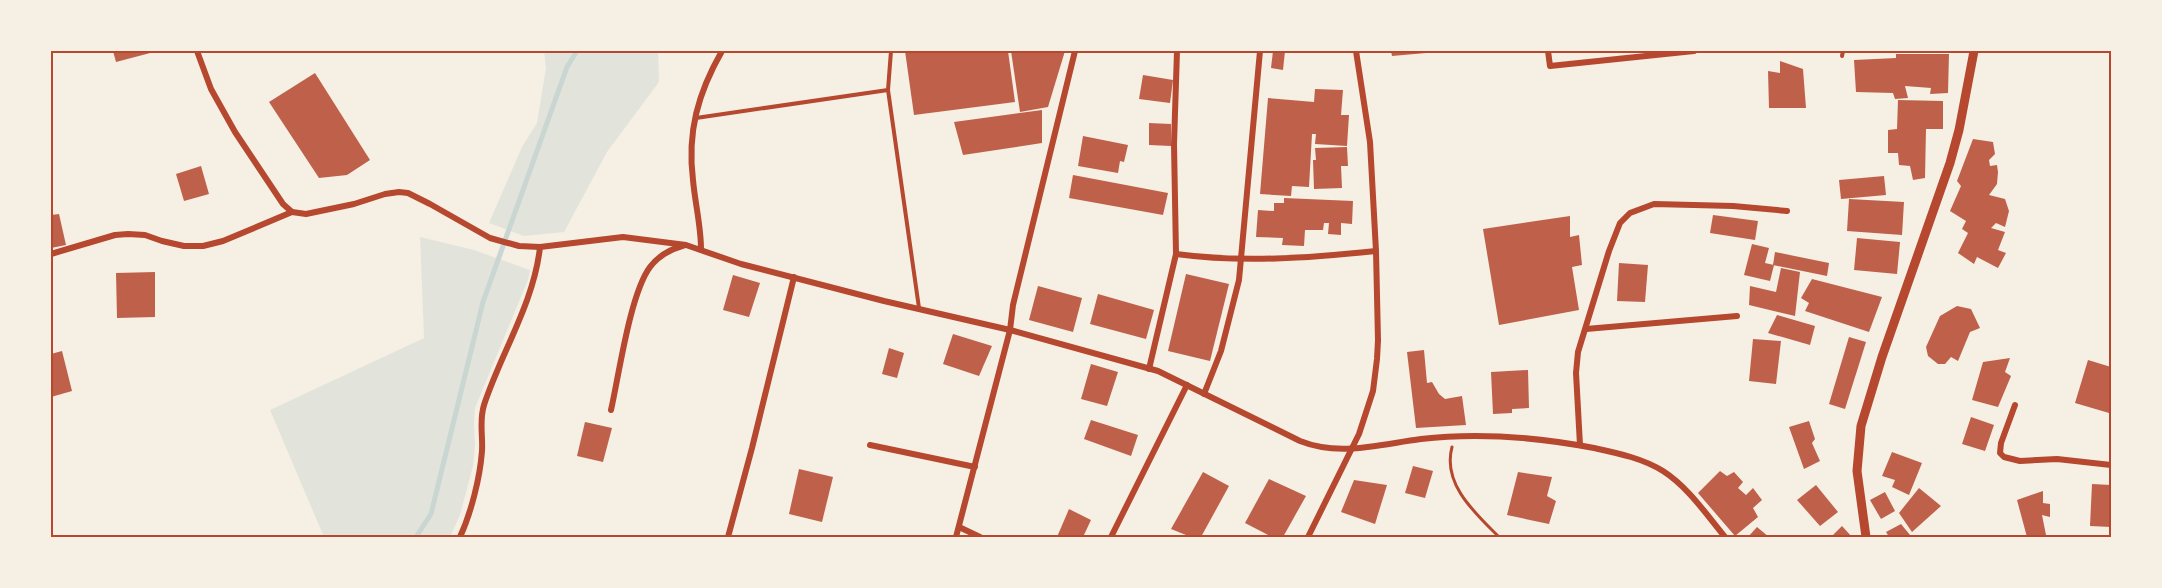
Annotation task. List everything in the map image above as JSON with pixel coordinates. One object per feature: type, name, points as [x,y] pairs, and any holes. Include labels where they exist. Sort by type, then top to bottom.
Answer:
[{"type":"street","points":[[197,51],[211,89],[235,132],[283,204],[292,212]]},
{"type":"street","points":[[700,249],[701,236],[691,147],[700,95],[722,51]]},
{"type":"street","points":[[956,537],[1010,330],[1012,305],[1075,51]]},
{"type":"street","points":[[1149,369],[1176,254],[1174,144],[1178,51]]},
{"type":"street","points":[[1204,394],[1228,327],[1242,259],[1260,51]]},
{"type":"street","points":[[1308,537],[1353,449],[1365,420],[1375,377],[1378,340],[1370,142],[1356,51]]},
{"type":"street","points":[[1548,51],[1550,66],[1694,51]]},
{"type":"street","points":[[1866,537],[1857,471],[1860,426],[1950,163],[1963,113],[1974,51]]},
{"type":"street","points":[[51,254],[115,235],[128,234],[145,235],[162,242],[184,246],[203,246],[223,241],[292,212],[306,214],[354,204],[385,194],[408,193],[494,239],[514,245],[540,248],[622,237],[686,245],[741,264],[1010,330],[1165,374],[1312,446],[1353,449],[1454,436],[1505,436],[1580,446],[1626,456],[1662,471],[1687,492],[1725,537]]},
{"type":"street","points":[[1580,446],[1576,373],[1578,352],[1614,234],[1620,223],[1630,213],[1654,204],[1733,206],[1787,212]]},
{"type":"street","points":[[611,410],[632,314],[642,283],[649,268],[659,257],[672,249],[686,245]]},
{"type":"street","points":[[460,537],[466,523],[480,463],[482,441],[480,417],[529,295],[539,264],[540,248]]},
{"type":"street","points":[[1176,254],[1242,259],[1311,258],[1376,251]]},
{"type":"street","points":[[728,537],[794,277]]},
{"type":"street","points":[[1586,328],[1737,315]]},
{"type":"street","points":[[1111,537],[1188,385]]},
{"type":"street","points":[[2015,405],[2001,442],[2000,450],[2004,457],[2020,461],[2057,459],[2111,465]]},
{"type":"street","points":[[870,445],[975,467]]},
{"type":"street","points":[[959,527],[980,537]]},
{"type":"lane","points":[[891,51],[888,90],[919,308]]},
{"type":"lane","points":[[695,118],[888,90]]},
{"type":"path","points":[[1454,436],[1449,460],[1454,479],[1473,511],[1498,537]]},
{"type":"shaded area","points":[[544,51],[658,51],[659,82],[607,152],[564,232],[524,236],[489,223],[522,147],[537,123],[546,68]]},
{"type":"shaded area","points":[[420,237],[474,250],[530,270],[528,280],[475,408],[473,466],[460,515],[450,537],[324,537],[270,410],[424,338]]},
{"type":"building","points":[[113,51],[154,51],[154,52],[116,62]]},
{"type":"building","points":[[905,51],[1008,51],[1015,102],[914,115]]},
{"type":"building","points":[[1011,51],[1065,51],[1048,107],[1020,112]]},
{"type":"building","points":[[1273,51],[1285,51],[1283,70],[1271,68]]},
{"type":"building","points":[[1391,51],[1426,51],[1426,53],[1392,56]]},
{"type":"building","points":[[1896,54],[1949,54],[1948,93],[1930,94],[1931,88],[1905,86],[1908,98],[1895,99],[1893,93],[1856,92],[1854,60],[1896,58]]},
{"type":"building","points":[[1780,61],[1803,69],[1806,108],[1769,108],[1768,71],[1780,73]]},
{"type":"building","points":[[315,73],[370,160],[347,175],[319,178],[269,102]]},
{"type":"building","points":[[1143,75],[1173,80],[1170,103],[1139,99]]},
{"type":"building","points":[[1315,89],[1343,90],[1341,115],[1349,115],[1347,146],[1315,144],[1316,134],[1312,134],[1309,187],[1292,186],[1291,196],[1260,194],[1268,98],[1314,102]]},
{"type":"building","points":[[1898,100],[1943,101],[1943,129],[1926,129],[1925,178],[1913,180],[1910,166],[1899,165],[1898,153],[1888,153],[1888,130],[1897,129]]},
{"type":"building","points":[[1042,110],[1042,143],[963,155],[954,122]]},
{"type":"building","points":[[1149,123],[1171,124],[1171,146],[1149,145]]},
{"type":"building","points":[[1083,136],[1128,145],[1124,162],[1120,161],[1118,173],[1078,166]]},
{"type":"building","points":[[1973,139],[1993,142],[1995,154],[1989,160],[1990,166],[1997,165],[1998,172],[1997,184],[1989,195],[2005,199],[2009,211],[2005,227],[1996,223],[1991,228],[2005,232],[1998,250],[2006,253],[1998,268],[1977,257],[1974,264],[1958,253],[1968,233],[1962,229],[1966,221],[1950,211],[1961,186],[1957,181]]},
{"type":"building","points":[[1347,147],[1348,166],[1341,166],[1342,188],[1314,189],[1315,148]]},
{"type":"building","points":[[201,166],[209,194],[184,201],[176,174]]},
{"type":"building","points":[[1073,175],[1168,193],[1163,215],[1069,198]]},
{"type":"building","points":[[1884,176],[1886,195],[1841,199],[1839,180]]},
{"type":"building","points":[[1284,198],[1353,201],[1352,224],[1341,223],[1341,235],[1328,234],[1329,223],[1324,223],[1323,230],[1305,230],[1304,246],[1282,245],[1283,238],[1256,237],[1258,210],[1274,211],[1274,203],[1284,203]]},
{"type":"building","points":[[1849,199],[1904,202],[1902,235],[1847,231]]},
{"type":"building","points":[[59,214],[66,245],[51,248],[51,215]]},
{"type":"building","points":[[1713,215],[1758,221],[1755,240],[1710,233]]},
{"type":"building","points":[[1570,216],[1570,237],[1579,235],[1582,265],[1572,267],[1579,310],[1499,325],[1483,229]]},
{"type":"building","points":[[1857,238],[1900,242],[1897,274],[1854,270]]},
{"type":"building","points":[[1752,244],[1769,248],[1765,263],[1774,265],[1770,281],[1744,275]]},
{"type":"building","points":[[1775,252],[1829,263],[1827,276],[1773,265]]},
{"type":"building","points":[[1619,263],[1648,265],[1645,302],[1617,301]]},
{"type":"building","points":[[1781,268],[1800,272],[1795,316],[1749,305],[1750,286],[1776,292]]},
{"type":"building","points":[[155,272],[155,317],[117,318],[116,273]]},
{"type":"building","points":[[1186,274],[1229,284],[1210,361],[1168,351]]},
{"type":"building","points":[[733,275],[760,283],[749,317],[723,310]]},
{"type":"building","points":[[1812,279],[1882,297],[1869,332],[1805,311],[1809,303],[1801,298]]},
{"type":"building","points":[[1038,286],[1082,298],[1073,332],[1029,320]]},
{"type":"building","points":[[1098,294],[1154,310],[1146,339],[1090,324]]},
{"type":"building","points":[[1957,306],[1971,309],[1980,328],[1970,332],[1958,361],[1951,357],[1945,364],[1938,364],[1928,356],[1926,347],[1940,316]]},
{"type":"building","points":[[1777,315],[1815,326],[1810,345],[1768,333]]},
{"type":"building","points":[[953,334],[992,346],[979,376],[943,364]]},
{"type":"building","points":[[1849,337],[1866,342],[1845,409],[1829,404]]},
{"type":"building","points":[[1753,339],[1781,341],[1776,384],[1749,381]]},
{"type":"building","points":[[889,348],[904,353],[897,378],[882,374]]},
{"type":"building","points":[[1424,350],[1427,383],[1432,382],[1445,399],[1462,396],[1466,425],[1416,428],[1407,352]]},
{"type":"building","points":[[62,351],[72,391],[51,397],[51,354]]},
{"type":"building","points":[[2010,358],[2005,372],[2011,376],[1998,407],[1972,400],[1983,362]]},
{"type":"building","points":[[2088,360],[2111,367],[2109,413],[2075,403]]},
{"type":"building","points":[[1091,364],[1118,372],[1107,406],[1081,399]]},
{"type":"building","points":[[1528,370],[1529,408],[1512,409],[1512,413],[1493,414],[1491,372]]},
{"type":"building","points":[[1971,417],[1994,425],[1985,451],[1962,444]]},
{"type":"building","points":[[1091,420],[1138,435],[1131,456],[1084,439]]},
{"type":"building","points":[[1809,421],[1815,439],[1812,443],[1820,461],[1804,469],[1789,427]]},
{"type":"building","points":[[585,422],[612,428],[603,462],[577,456]]},
{"type":"building","points":[[1892,452],[1922,463],[1909,495],[1892,487],[1895,480],[1882,476]]},
{"type":"building","points":[[1413,466],[1433,471],[1425,498],[1405,493]]},
{"type":"building","points":[[799,469],[833,477],[822,522],[789,514]]},
{"type":"building","points":[[1720,471],[1727,476],[1734,472],[1743,482],[1738,488],[1746,495],[1753,488],[1762,500],[1753,508],[1758,517],[1735,536],[1698,493]]},
{"type":"building","points":[[1203,472],[1229,486],[1201,537],[1191,537],[1171,529]]},
{"type":"building","points":[[1518,472],[1552,477],[1547,496],[1556,501],[1549,524],[1507,515]]},
{"type":"building","points":[[1269,479],[1306,496],[1283,537],[1272,537],[1245,523]]},
{"type":"building","points":[[1354,480],[1387,485],[1375,524],[1341,512]]},
{"type":"building","points":[[2092,484],[2111,485],[2111,527],[2090,526]]},
{"type":"building","points":[[1816,485],[1838,512],[1820,526],[1797,500]]},
{"type":"building","points":[[1919,488],[1941,506],[1912,532],[1899,513]]},
{"type":"building","points":[[2043,491],[2043,503],[2050,504],[2050,517],[2042,515],[2046,535],[2027,537],[2017,500]]},
{"type":"building","points":[[1885,492],[1895,511],[1881,519],[1870,500]]},
{"type":"building","points":[[1069,509],[1091,520],[1083,537],[1057,537]]},
{"type":"building","points":[[1901,524],[1910,535],[1889,537],[1886,532]]},
{"type":"building","points":[[1842,526],[1852,537],[1831,537]]},
{"type":"building","points":[[1757,527],[1769,537],[1748,537]]},
{"type":"waterway","points":[[416,537],[431,514],[483,302],[567,67],[577,51]]}]
